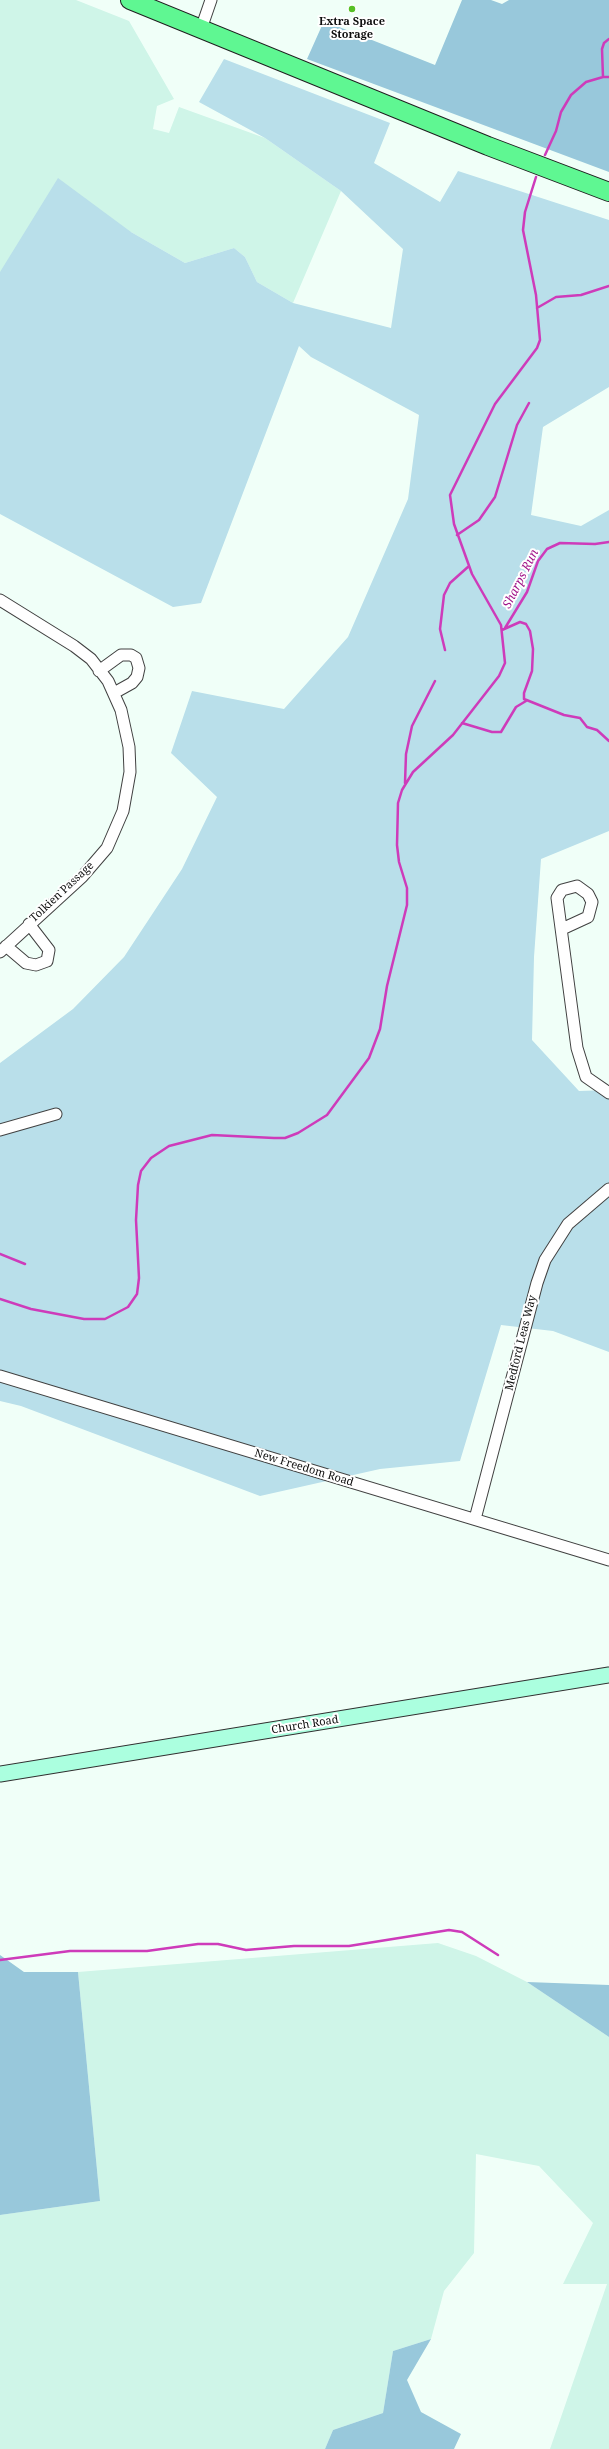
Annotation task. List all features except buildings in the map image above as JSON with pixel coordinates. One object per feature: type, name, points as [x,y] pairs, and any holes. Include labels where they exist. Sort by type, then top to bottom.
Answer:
[{"type":"highway","points":[[130,0],[488,146],[609,192]]},
{"type":"main road","name":"Church Road","points":[[0,1774],[609,1675]]},
{"type":"street","points":[[200,28],[212,0]]},
{"type":"street","name":"Tolkien Passage","points":[[0,600],[74,646],[91,659],[114,693],[124,724],[130,760],[129,785],[119,824],[107,848],[91,867],[3,949]]},
{"type":"street","points":[[99,670],[121,655],[131,654],[136,658],[139,668],[137,677],[132,683],[114,693]]},
{"type":"street","points":[[3,949],[26,963],[36,965],[47,961],[50,950],[29,924]]},
{"type":"street","points":[[562,929],[574,1025],[582,1066],[590,1081],[609,1093]]},
{"type":"street","points":[[0,1130],[56,1114]]},
{"type":"street","name":"Medford Leas Way","points":[[475,1519],[537,1283],[545,1260],[568,1224],[609,1189]]},
{"type":"street","name":"New Freedom Road","points":[[0,1376],[609,1560]]},
{"type":"green space","points":[[0,0],[76,0],[129,21],[174,99],[157,106],[153,129],[169,133],[179,107],[265,138],[341,191],[293,303],[257,282],[245,257],[234,248],[185,263],[131,232],[0,272]]},
{"type":"green space","points":[[438,1943],[476,1956],[527,1982],[609,2037],[609,2449],[550,2449],[607,2284],[563,2284],[593,2223],[539,2166],[476,2154],[474,2253],[444,2291],[431,2339],[393,2351],[383,2413],[333,2430],[325,2449],[0,2449],[0,2215],[100,2201],[78,1972]]},
{"type":"shaded area","points":[[462,0],[491,0],[502,4],[509,0],[609,0],[609,172],[307,59],[324,21],[435,65]]},
{"type":"shaded area","points":[[224,59],[390,123],[374,163],[440,202],[458,171],[609,220],[609,387],[543,427],[531,515],[581,526],[609,510],[609,831],[541,859],[534,957],[532,1040],[579,1091],[609,1090],[609,1352],[553,1331],[501,1325],[460,1461],[380,1469],[260,1496],[21,1406],[0,1401],[0,1063],[73,1009],[124,957],[182,869],[217,797],[171,753],[192,691],[284,709],[348,637],[408,499],[419,415],[311,357],[299,346],[201,603],[173,607],[0,514],[0,272],[58,178],[131,232],[185,263],[234,248],[245,257],[257,282],[293,303],[391,328],[403,249],[341,191],[265,138],[199,102]]},
{"type":"shaded area","points":[[0,1955],[24,1972],[78,1972],[100,2201],[0,2215]]},
{"type":"shaded area","points":[[527,1982],[609,1985],[609,2037]]},
{"type":"shaded area","points":[[431,2339],[407,2380],[421,2412],[461,2434],[454,2449],[325,2449],[333,2430],[383,2413],[393,2351]]},
{"type":"waterway","points":[[603,77],[602,49],[604,43],[609,39]]},
{"type":"waterway","points":[[545,155],[556,131],[561,112],[571,95],[586,82],[603,77],[609,77]]},
{"type":"waterway","points":[[0,1299],[31,1309],[84,1319],[105,1319],[128,1307],[137,1294],[139,1278],[136,1220],[138,1185],[141,1171],[151,1158],[169,1146],[212,1135],[285,1138],[298,1133],[327,1115],[369,1058],[380,1029],[387,986],[407,905],[407,888],[399,862],[397,845],[398,803],[402,790],[413,772],[453,735],[499,676],[505,663],[501,625],[472,574],[454,524],[450,495],[495,404],[537,348],[540,340],[536,295],[523,230],[525,212],[536,177]]},
{"type":"waterway","points":[[537,308],[556,297],[581,295],[609,286]]},
{"type":"waterway","points":[[457,535],[479,520],[495,497],[517,425],[529,403]]},
{"type":"waterway","name":"Sharps Run","points":[[505,628],[527,592],[538,561],[547,549],[560,543],[595,544],[609,542]]},
{"type":"waterway","points":[[445,650],[440,629],[444,595],[450,583],[469,566]]},
{"type":"waterway","points":[[502,630],[520,622],[526,624],[530,631],[533,649],[532,671],[524,693],[524,699],[564,715],[580,718],[587,727],[597,730],[609,741]]},
{"type":"waterway","points":[[405,783],[406,754],[412,726],[435,681]]},
{"type":"waterway","points":[[462,723],[492,732],[501,732],[516,707],[526,701]]},
{"type":"waterway","points":[[0,1254],[25,1264]]},
{"type":"waterway","points":[[0,1960],[70,1951],[147,1951],[198,1944],[218,1944],[246,1950],[294,1946],[349,1946],[449,1930],[462,1932],[498,1955]]},
{"type":"place","name":"Extra Space Storage","points":[[352,9]]}]
